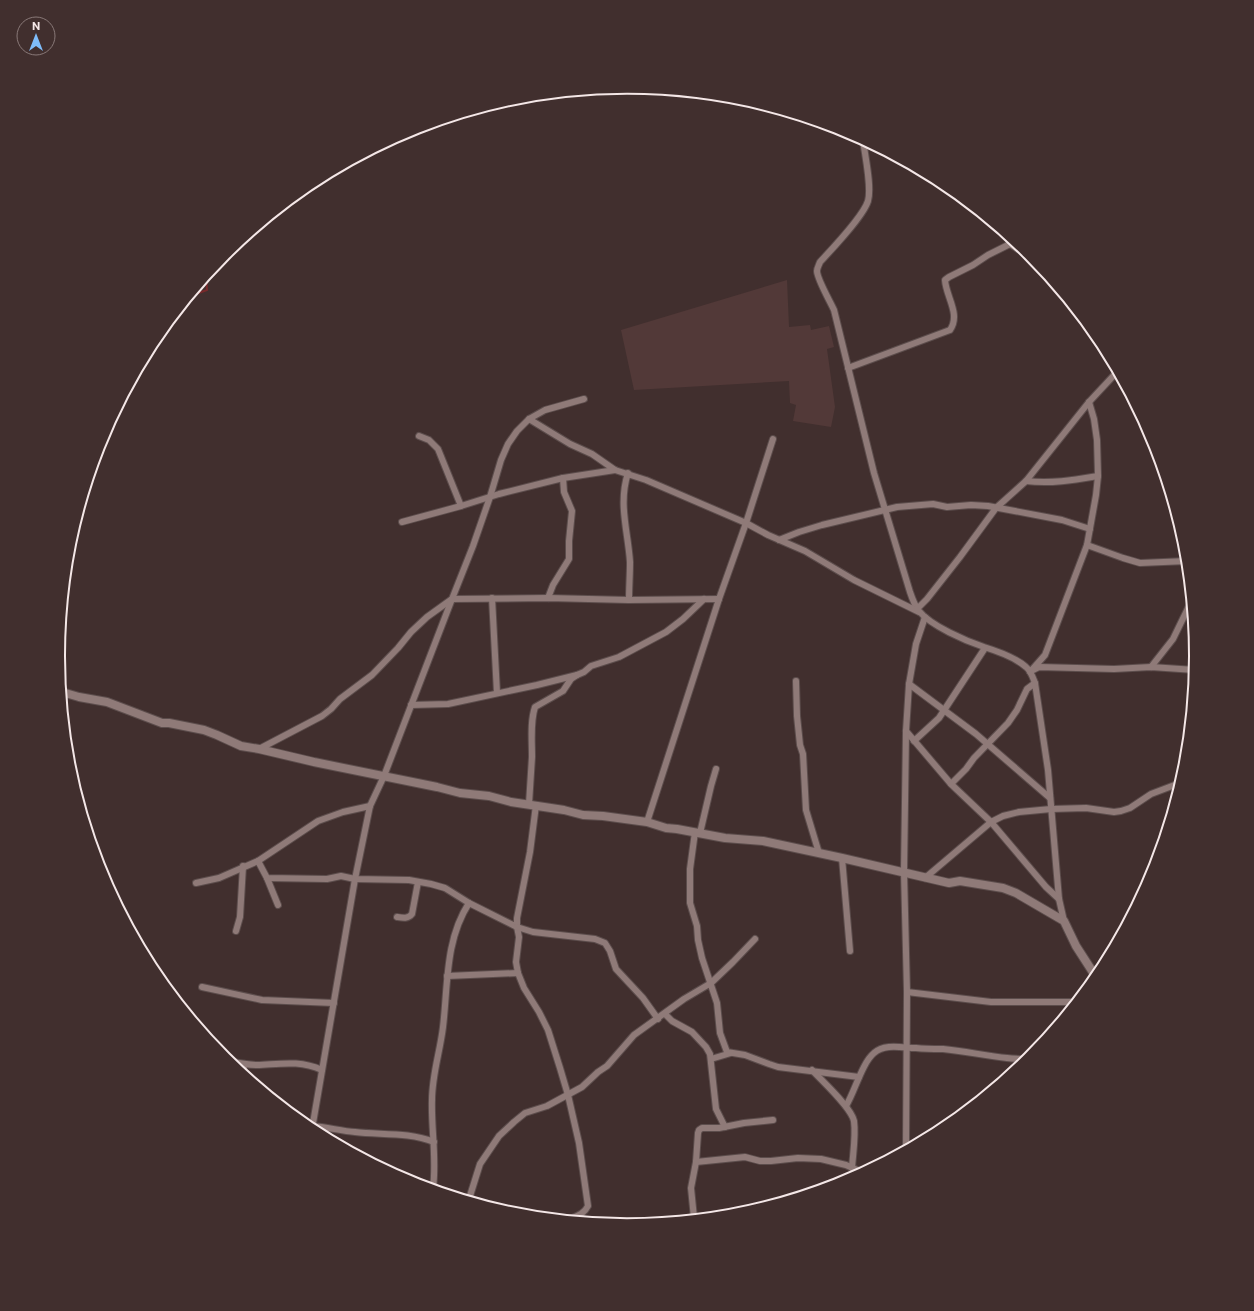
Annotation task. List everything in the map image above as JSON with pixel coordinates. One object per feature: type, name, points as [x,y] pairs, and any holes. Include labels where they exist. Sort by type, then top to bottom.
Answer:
[{"type":"street","points":[[864,146],[869,187],[868,202],[860,215],[820,262],[817,270],[818,278],[834,310],[874,473],[910,592],[918,610]]},
{"type":"street","points":[[848,368],[950,330],[955,320],[945,286],[945,280],[1009,244]]},
{"type":"street","points":[[918,610],[996,508],[1026,481],[1089,402],[1114,375]]},
{"type":"street","points":[[313,1122],[355,879],[370,806],[384,776],[452,599],[508,444],[517,431],[529,419],[545,410],[584,399]]},
{"type":"street","points":[[1030,672],[1044,655],[1087,545],[1098,476],[1098,440],[1089,402]]},
{"type":"street","points":[[529,419],[570,444],[592,454],[615,470],[646,480],[746,523],[779,540],[805,551],[854,580],[918,610],[925,617],[963,639],[1006,656],[1026,666],[1035,683],[1048,770],[1059,899],[1064,921],[1076,946],[1092,971]]},
{"type":"street","points":[[419,436],[429,440],[438,449],[461,506]]},
{"type":"street","points":[[647,822],[719,599],[746,523],[773,439]]},
{"type":"street","points":[[402,522],[563,478],[615,470]]},
{"type":"street","points":[[628,474],[623,494],[630,561],[629,600]]},
{"type":"street","points":[[1026,481],[1039,483],[1059,482],[1098,476]]},
{"type":"street","points":[[548,598],[553,585],[569,559],[572,511],[564,492],[563,478]]},
{"type":"street","points":[[779,540],[822,525],[897,507],[933,504],[947,507],[971,505],[996,508],[1062,520],[1090,529]]},
{"type":"street","points":[[1087,545],[1140,563],[1181,561]]},
{"type":"street","points":[[492,598],[497,692]]},
{"type":"street","points":[[260,748],[308,724],[326,712],[340,699],[372,675],[411,632],[427,617],[452,599],[719,599]]},
{"type":"street","points":[[411,705],[448,704],[577,675],[584,672],[591,666],[619,657],[666,632],[683,619],[704,599]]},
{"type":"street","points":[[1151,667],[1173,639],[1187,610]]},
{"type":"street","points":[[906,1143],[907,992],[904,872],[906,731],[909,684],[916,644],[925,617]]},
{"type":"street","points":[[914,741],[939,718],[985,648]]},
{"type":"street","points":[[1030,672],[1039,666],[1114,669],[1151,667],[1189,670]]},
{"type":"street","points":[[577,675],[571,679],[563,691],[536,707],[533,713],[530,852],[517,918],[519,937],[516,962],[518,973],[524,988],[548,1030],[568,1095],[579,1143],[588,1201],[586,1211],[578,1215]]},
{"type":"street","points":[[796,681],[797,716],[800,745],[803,754],[806,810],[819,853]]},
{"type":"street","points":[[952,784],[1008,722],[1017,710],[1027,689],[1035,683]]},
{"type":"street","points":[[909,684],[945,710],[1050,798]]},
{"type":"street","points":[[66,693],[108,702],[153,720],[204,730],[241,746],[260,748],[314,762],[460,793],[489,796],[511,802],[532,804],[583,815],[647,822],[659,826],[725,838],[763,841],[949,883],[960,881],[1003,888],[1016,893],[1053,916],[1064,921]]},
{"type":"street","points":[[906,731],[952,784],[991,822],[1046,887],[1059,899]]},
{"type":"street","points":[[716,770],[697,833],[690,869],[690,903],[697,926],[702,958],[717,1003],[720,1033],[727,1052],[731,1053]]},
{"type":"street","points":[[925,878],[991,822],[1003,816],[1019,812],[1051,809],[1086,808],[1114,812],[1121,811],[1130,808],[1151,794],[1173,785]]},
{"type":"street","points":[[196,883],[219,878],[243,866],[258,861],[318,821],[343,812],[370,806]]},
{"type":"street","points":[[842,858],[850,951]]},
{"type":"street","points":[[258,861],[267,878],[278,906]]},
{"type":"street","points":[[236,931],[240,916],[243,866]]},
{"type":"street","points":[[267,878],[327,879],[341,876],[355,879],[409,880],[431,884],[446,888],[469,903],[517,927],[533,932],[595,939],[605,943],[610,951],[616,969],[642,998],[658,1019]]},
{"type":"street","points":[[397,917],[406,918],[410,917],[412,914],[418,882]]},
{"type":"street","points":[[433,1183],[434,1142],[432,1083],[443,1028],[447,976],[453,941],[462,914],[469,903]]},
{"type":"street","points":[[470,1195],[477,1170],[498,1136],[526,1113],[547,1106],[582,1087],[607,1066],[634,1035],[684,999],[711,983],[755,939]]},
{"type":"street","points":[[447,976],[518,973]]},
{"type":"street","points":[[202,988],[262,1000],[334,1003]]},
{"type":"street","points":[[907,992],[991,1002],[1070,1002]]},
{"type":"street","points":[[665,1014],[672,1022],[692,1032],[706,1047],[711,1059],[716,1108],[725,1127]]},
{"type":"street","points":[[846,1106],[859,1077],[874,1053],[880,1049],[906,1047],[942,1049],[1018,1059]]},
{"type":"street","points":[[711,1059],[731,1053],[740,1054],[778,1066],[859,1077]]},
{"type":"street","points":[[241,1063],[256,1065],[292,1062],[305,1064],[322,1070]]},
{"type":"street","points":[[812,1070],[846,1106],[854,1120],[852,1168]]},
{"type":"street","points":[[694,1214],[691,1188],[696,1162],[699,1130],[702,1128],[725,1127],[744,1123],[773,1120]]},
{"type":"street","points":[[325,1129],[410,1136],[426,1138],[434,1142]]},
{"type":"street","points":[[696,1162],[724,1158],[745,1158],[760,1161],[798,1158],[821,1159],[856,1169]]},
{"type":"shaded area","points":[[787,280],[789,327],[810,325],[811,330],[829,326],[834,347],[827,349],[835,407],[831,427],[793,421],[796,405],[790,403],[789,381],[634,390],[621,330]]},
{"type":"waterway","points":[[197,294],[207,290],[206,282]]}]
